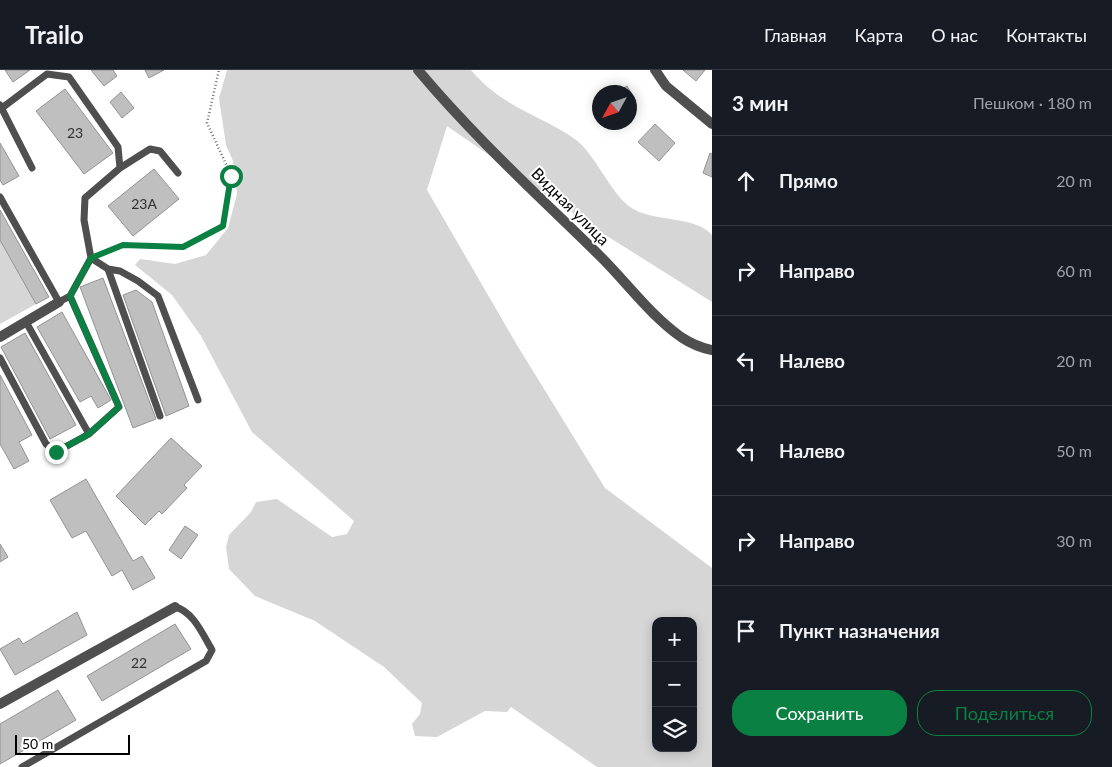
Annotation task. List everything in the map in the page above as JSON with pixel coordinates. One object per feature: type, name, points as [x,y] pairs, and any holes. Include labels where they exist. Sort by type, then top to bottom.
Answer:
[{"type":"street","name":"Видная улица","points":[[418,70],[449,108],[603,260],[659,319],[682,338],[702,348],[712,350]]},
{"type":"street","points":[[655,70],[666,86],[712,124]]},
{"type":"street","points":[[0,337],[60,302]]},
{"type":"street","points":[[0,704],[176,607]]},
{"type":"lane","points":[[32,168],[1,106],[47,74],[69,77],[118,147],[120,168]]},
{"type":"lane","points":[[0,197],[60,302],[70,296],[91,258],[84,220],[85,198],[120,168],[150,149],[160,151],[178,173]]},
{"type":"lane","points":[[91,258],[108,269],[126,274],[158,296],[198,400]]},
{"type":"lane","points":[[108,269],[160,416]]},
{"type":"lane","points":[[0,358],[46,444],[56,452],[89,434],[119,407],[70,296]]},
{"type":"lane","points":[[26,322],[89,434]]},
{"type":"lane","points":[[22,767],[206,661],[212,650],[190,614],[184,608],[176,607]]},
{"type":"path","points":[[91,258],[123,245],[183,247],[223,226],[231,176],[207,123],[219,70]]},
{"type":"shaded area","points":[[227,70],[471,70],[483,83],[508,102],[575,139],[590,154],[622,200],[630,207],[650,215],[695,224],[712,235],[712,302],[599,231],[447,126],[427,190],[517,345],[605,488],[712,568],[712,767],[597,767],[511,707],[507,712],[485,711],[437,737],[415,736],[412,724],[420,714],[422,703],[384,667],[315,621],[255,596],[229,569],[226,547],[229,535],[251,512],[256,502],[277,499],[332,537],[347,534],[354,521],[252,432],[201,336],[172,295],[135,265],[140,259],[175,264],[206,255],[228,228],[237,194],[233,161],[226,145],[219,98]]},
{"type":"shaded area","points":[[0,240],[36,304],[0,324]]},
{"type":"building","points":[[5,70],[30,70],[13,82]]},
{"type":"building","points":[[91,70],[113,70],[117,76],[104,86]]},
{"type":"building","points":[[145,70],[164,70],[149,78]]},
{"type":"building","points":[[683,70],[705,70],[696,81]]},
{"type":"building","points":[[65,89],[113,153],[84,174],[36,111]]},
{"type":"building","points":[[121,92],[134,108],[122,118],[110,102]]},
{"type":"building","points":[[655,124],[675,143],[659,161],[638,142]]},
{"type":"building","points":[[0,143],[19,176],[3,185],[0,180]]},
{"type":"building","points":[[710,153],[712,154],[712,177],[703,173]]},
{"type":"building","points":[[154,169],[179,199],[133,236],[108,206]]},
{"type":"building","points":[[0,210],[49,297],[36,304],[0,240]]},
{"type":"building","points":[[103,278],[156,419],[133,428],[80,287]]},
{"type":"building","points":[[136,290],[152,302],[189,406],[166,416],[123,295]]},
{"type":"building","points":[[62,312],[111,400],[98,408],[91,396],[80,402],[37,327]]},
{"type":"building","points":[[25,333],[76,425],[50,439],[1,347]]},
{"type":"building","points":[[0,375],[32,435],[19,442],[29,461],[14,469],[0,444]]},
{"type":"building","points":[[171,438],[202,466],[184,485],[187,488],[162,514],[159,511],[145,525],[116,496]]},
{"type":"building","points":[[86,479],[133,561],[142,556],[155,578],[133,590],[122,570],[112,576],[86,531],[72,538],[50,500]]},
{"type":"building","points":[[185,526],[198,535],[181,559],[169,550]]},
{"type":"building","points":[[0,544],[8,557],[0,562]]},
{"type":"building","points":[[77,612],[87,635],[15,675],[0,649],[19,638],[23,644]]},
{"type":"building","points":[[175,624],[191,649],[102,701],[87,676]]},
{"type":"building","points":[[58,690],[76,720],[0,764],[0,724]]},
{"type":"route","points":[[56,452],[89,434],[119,407],[70,296],[91,258],[123,245],[183,247],[223,226],[231,176]]}]
